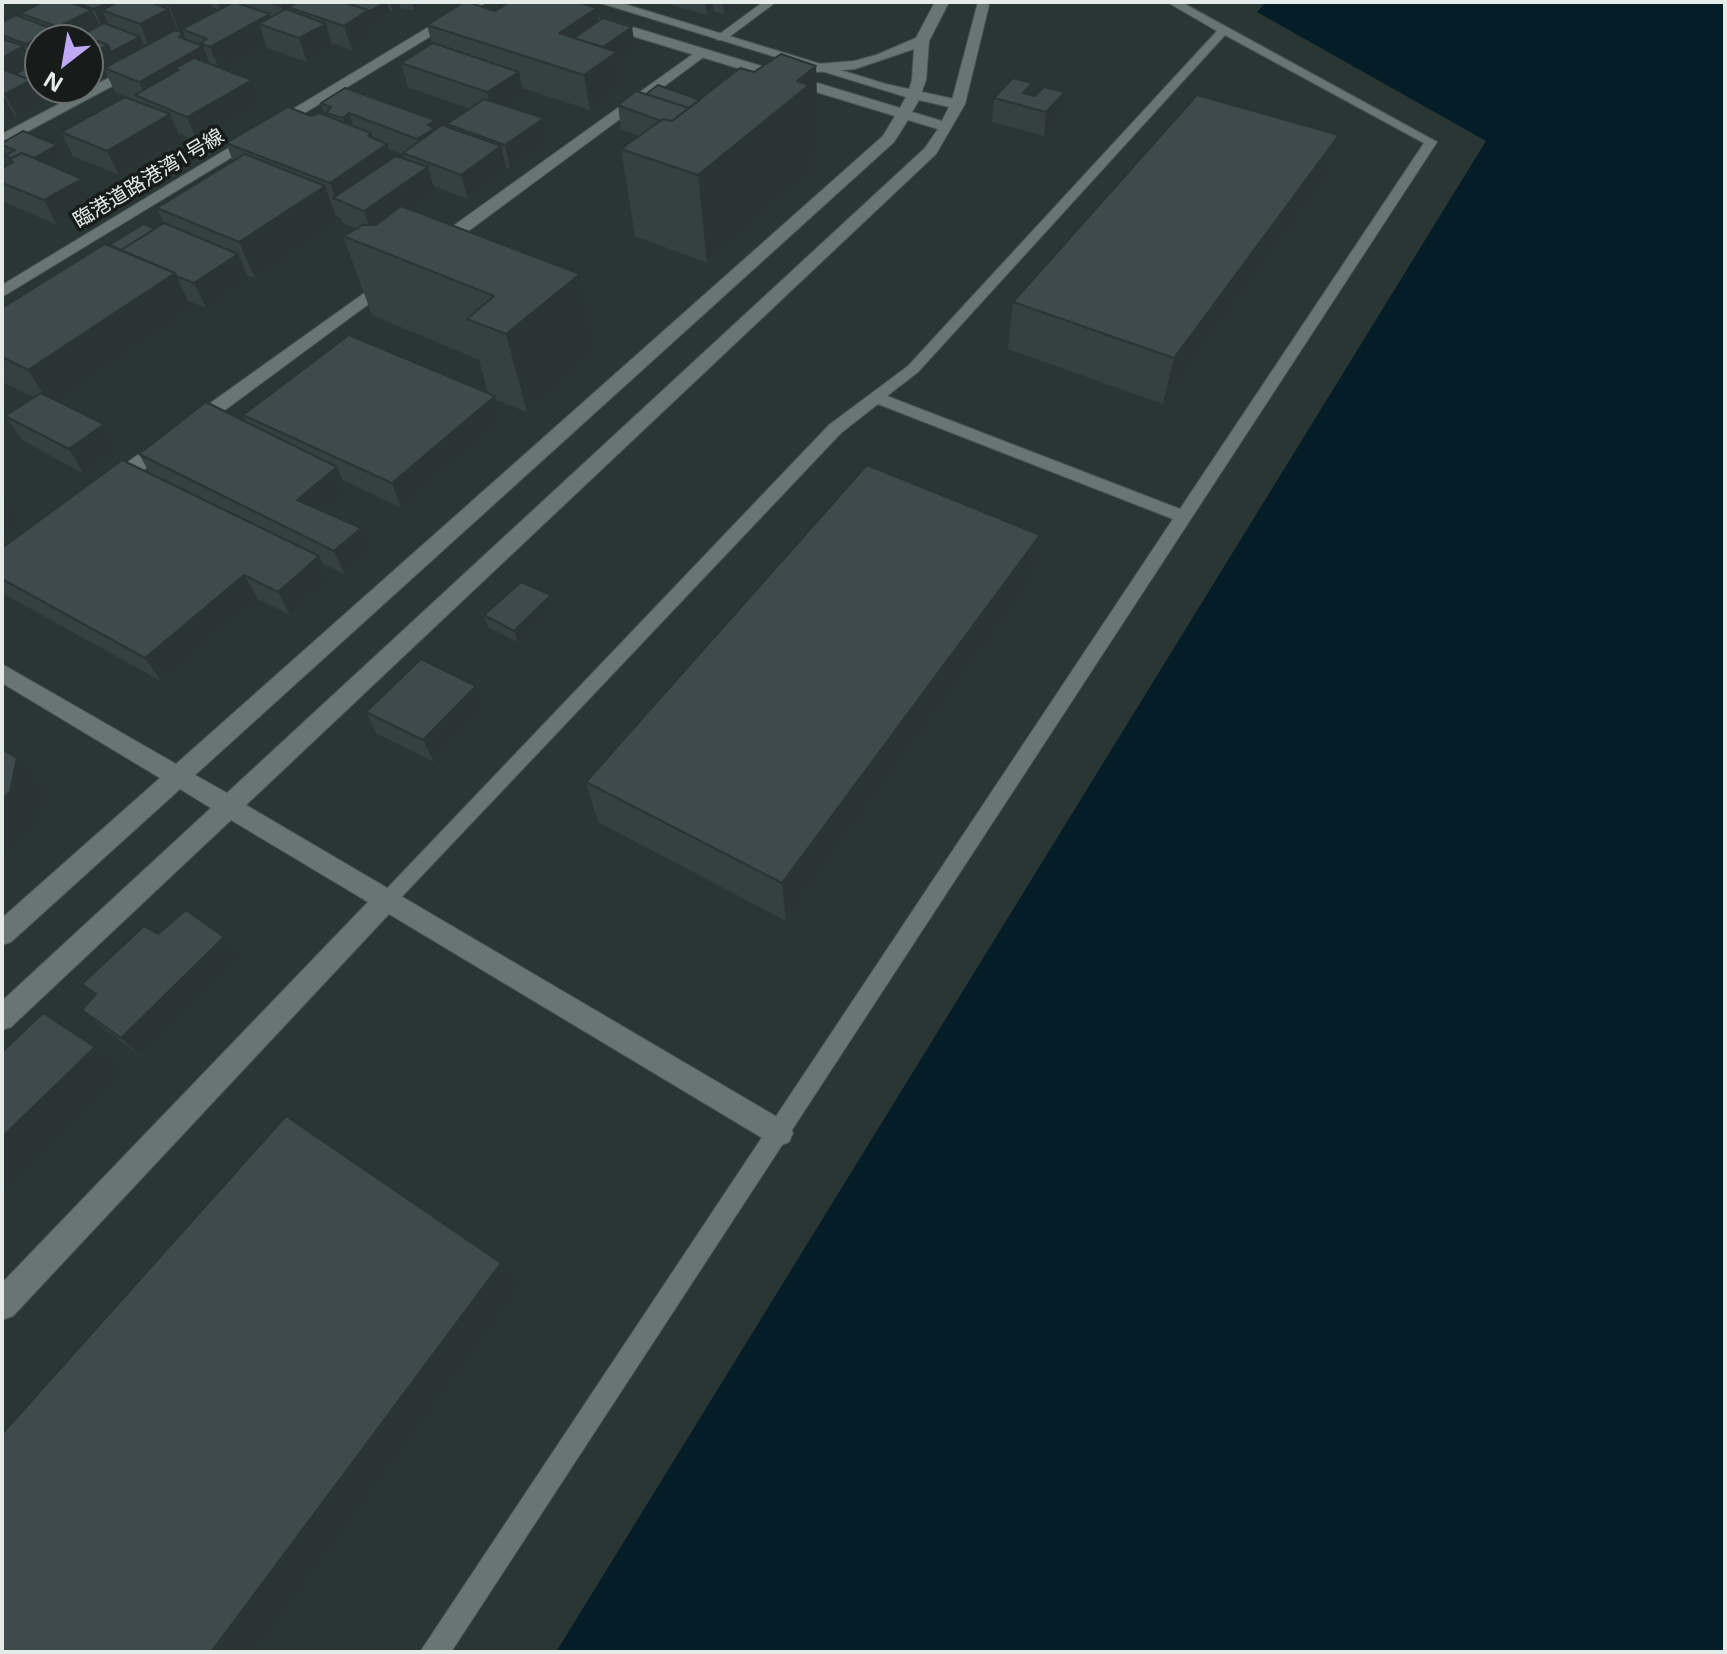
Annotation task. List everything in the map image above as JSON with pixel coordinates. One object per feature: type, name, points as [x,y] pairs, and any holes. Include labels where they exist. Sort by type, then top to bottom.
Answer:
[{"type":"street","name":"臨港道路港湾1号線","points":[[2,292],[480,2]]},
{"type":"street","points":[[604,2],[914,96],[958,104]]},
{"type":"street","points":[[2,934],[889,139],[914,96],[919,80],[922,41],[942,2]]},
{"type":"street","points":[[2,1018],[931,151],[958,104],[982,4]]},
{"type":"street","points":[[584,17],[947,127]]},
{"type":"street","points":[[817,68],[881,58],[922,41]]},
{"type":"street","points":[[91,498],[700,53]]},
{"type":"street","points":[[2,140],[150,60]]},
{"type":"street","points":[[2,672],[779,1133]]},
{"type":"street","points":[[2,1305],[386,900]]},
{"type":"lane","points":[[721,38],[770,2]]},
{"type":"lane","points":[[434,1652],[1431,142],[1224,30],[1202,12],[1173,2]]},
{"type":"lane","points":[[386,900],[835,429],[913,369],[1224,30]]},
{"type":"lane","points":[[877,398],[1182,516]]},
{"type":"water","points":[[1266,2],[1725,2],[1725,1652],[556,1652],[1486,141],[1257,12]]},
{"type":"building","points":[[43,2],[69,2],[92,10],[64,24],[50,24],[20,13]]},
{"type":"building","points":[[75,2],[109,2],[94,9]]},
{"type":"building","points":[[118,2],[150,2],[169,9],[140,24],[102,10]]},
{"type":"building","points":[[234,2],[270,14],[210,47],[200,43],[207,39],[182,29]]},
{"type":"building","points":[[298,2],[343,2],[368,10],[344,26],[288,7]]},
{"type":"building","points":[[343,2],[387,2],[368,12]]},
{"type":"building","points":[[464,2],[495,11],[510,2],[577,2],[597,8],[559,33],[617,52],[584,75],[427,25]]},
{"type":"building","points":[[286,9],[326,24],[299,38],[259,24]]},
{"type":"building","points":[[16,15],[39,24],[24,24],[24,43],[2,35],[2,22]]},
{"type":"building","points":[[603,18],[632,27],[603,47],[574,38]]},
{"type":"building","points":[[102,24],[140,37],[111,52],[104,43]]},
{"type":"building","points":[[175,30],[183,33],[179,37],[203,46],[139,82],[104,68]]},
{"type":"building","points":[[2,39],[24,46],[2,58]]},
{"type":"building","points":[[433,43],[519,72],[487,92],[401,63]]},
{"type":"building","points":[[781,54],[816,66],[797,81],[809,85],[698,175],[621,149],[663,119],[672,121],[740,68],[754,72]]},
{"type":"building","points":[[194,58],[252,80],[187,117],[135,95],[179,70],[176,68]]},
{"type":"building","points":[[2,69],[24,77],[24,84],[5,94],[2,92]]},
{"type":"building","points":[[1013,78],[1032,83],[1023,93],[1035,96],[1044,87],[1065,92],[1046,112],[994,98]]},
{"type":"building","points":[[658,85],[700,100],[689,108],[646,94]]},
{"type":"building","points":[[345,88],[435,120],[428,125],[435,128],[417,139],[349,113],[343,118],[326,113],[331,107],[321,103]]},
{"type":"building","points":[[636,91],[689,108],[672,121],[661,121],[618,105]]},
{"type":"building","points":[[1197,95],[1339,135],[1174,358],[1013,302]]},
{"type":"building","points":[[125,97],[170,114],[107,151],[61,132]]},
{"type":"building","points":[[484,99],[544,118],[505,145],[447,124]]},
{"type":"building","points":[[288,107],[311,116],[319,113],[371,133],[368,136],[387,144],[330,183],[226,143]]},
{"type":"building","points":[[442,125],[501,146],[461,175],[403,153]]},
{"type":"building","points":[[23,131],[57,145],[34,158],[22,153],[11,158],[4,156],[15,150],[2,143]]},
{"type":"building","points":[[22,153],[82,179],[44,200],[2,183],[2,168],[13,162],[8,160]]},
{"type":"building","points":[[245,154],[325,186],[239,242],[157,208]]},
{"type":"building","points":[[396,156],[428,167],[364,211],[333,198]]},
{"type":"building","points":[[401,206],[580,274],[506,334],[467,319],[494,296],[343,236],[363,225],[376,225]]},
{"type":"building","points":[[164,223],[238,254],[194,283],[121,250]]},
{"type":"building","points":[[144,224],[155,229],[121,250],[109,245]]},
{"type":"building","points":[[105,244],[175,273],[28,370],[2,357],[2,308]]},
{"type":"building","points":[[349,335],[495,396],[392,483],[243,415]]},
{"type":"building","points":[[41,393],[104,424],[69,449],[5,416]]},
{"type":"building","points":[[206,402],[337,467],[297,500],[361,528],[334,551],[139,454]]},
{"type":"building","points":[[122,460],[319,556],[278,592],[244,575],[145,658],[2,579],[2,548]]},
{"type":"building","points":[[867,465],[1040,535],[782,883],[586,782]]},
{"type":"building","points":[[521,582],[551,595],[514,631],[484,615]]},
{"type":"building","points":[[421,659],[476,686],[423,740],[366,712]]},
{"type":"building","points":[[2,749],[17,758],[10,792],[2,799]]},
{"type":"building","points":[[186,910],[224,937],[121,1038],[82,1010],[96,994],[82,984],[144,926],[158,934]]},
{"type":"building","points":[[43,1013],[95,1047],[2,1137],[2,1052]]},
{"type":"building","points":[[286,1116],[501,1263],[211,1652],[2,1652],[2,1434]]}]
